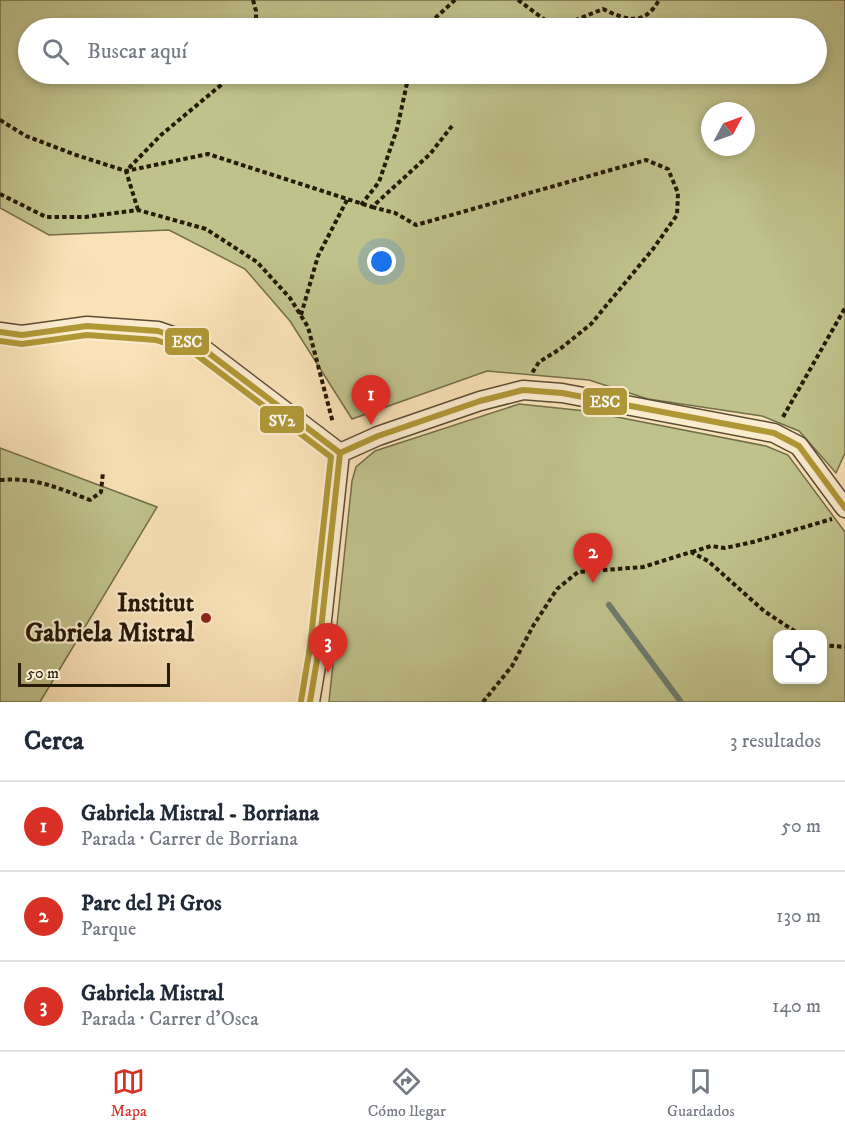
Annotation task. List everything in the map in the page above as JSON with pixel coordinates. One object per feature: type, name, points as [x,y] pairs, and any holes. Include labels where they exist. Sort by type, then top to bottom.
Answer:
[{"type":"street","points":[[0,332],[22,335],[87,326],[158,331],[198,345],[340,453]]},
{"type":"street","points":[[340,453],[369,439],[480,401],[523,390],[562,393],[774,434],[799,446],[840,513]]},
{"type":"street","points":[[310,702],[319,648],[340,453]]},
{"type":"path","points":[[253,0],[256,18]]},
{"type":"path","points":[[435,18],[455,0]]},
{"type":"path","points":[[518,0],[542,18]]},
{"type":"path","points":[[640,18],[646,16],[659,0]]},
{"type":"path","points":[[581,18],[603,9],[623,18]]},
{"type":"path","points":[[126,171],[161,135],[222,84]]},
{"type":"path","points":[[361,205],[379,182],[397,129],[407,84]]},
{"type":"path","points":[[0,120],[26,136],[126,171],[208,154],[361,205],[395,213],[416,225],[646,160],[668,169],[678,193],[677,215],[653,249],[591,324],[560,350],[539,362],[527,379],[523,390]]},
{"type":"path","points":[[372,207],[429,154],[452,126]]},
{"type":"path","points":[[126,171],[138,210]]},
{"type":"path","points":[[0,194],[46,217],[85,217],[138,210],[206,229],[257,262],[290,298],[308,327],[340,453]]},
{"type":"path","points":[[301,316],[318,256],[347,200]]},
{"type":"path","points":[[774,434],[845,308]]},
{"type":"path","points":[[0,480],[19,478],[38,481],[90,500],[101,492],[103,472]]},
{"type":"path","points":[[483,702],[512,666],[533,626],[557,589],[578,572],[644,567],[711,546],[725,548],[753,542],[840,513]]},
{"type":"path","points":[[691,552],[708,561],[764,611],[793,630]]},
{"type":"path","points":[[827,645],[845,647]]},
{"type":"green space","points":[[0,0],[845,0],[845,453],[836,473],[799,431],[762,416],[648,399],[589,380],[487,371],[352,419],[290,321],[245,269],[169,230],[49,235],[0,208]]},
{"type":"green space","points":[[519,404],[586,411],[766,446],[788,455],[845,532],[845,702],[329,702],[352,481],[356,467],[375,451]]},
{"type":"green space","points":[[0,448],[157,507],[40,702],[0,702]]},
{"type":"waterway","points":[[609,605],[681,702]]},
{"type":"transit line","name":"ESC","points":[[0,332],[22,335],[87,326],[158,331],[198,345],[340,453]]},
{"type":"transit line","name":"SV2","points":[[0,341],[22,344],[87,335],[156,340],[194,353],[331,457],[310,647],[301,701]]},
{"type":"transit line","name":"ESC","points":[[340,453],[378,436],[480,401],[523,390],[562,393],[774,433],[799,446],[845,508]]},
{"type":"transit line","name":"ESC","points":[[310,702],[319,648],[340,453]]},
{"type":"place","name":"Gabriela Mistral - Borriana","points":[[371,425]]},
{"type":"place","name":"Parc del Pi Gros","points":[[593,583]]},
{"type":"place","name":"Institut Gabriela Mistral","points":[[206,618]]},
{"type":"place","name":"Gabriela Mistral","points":[[328,673]]}]
